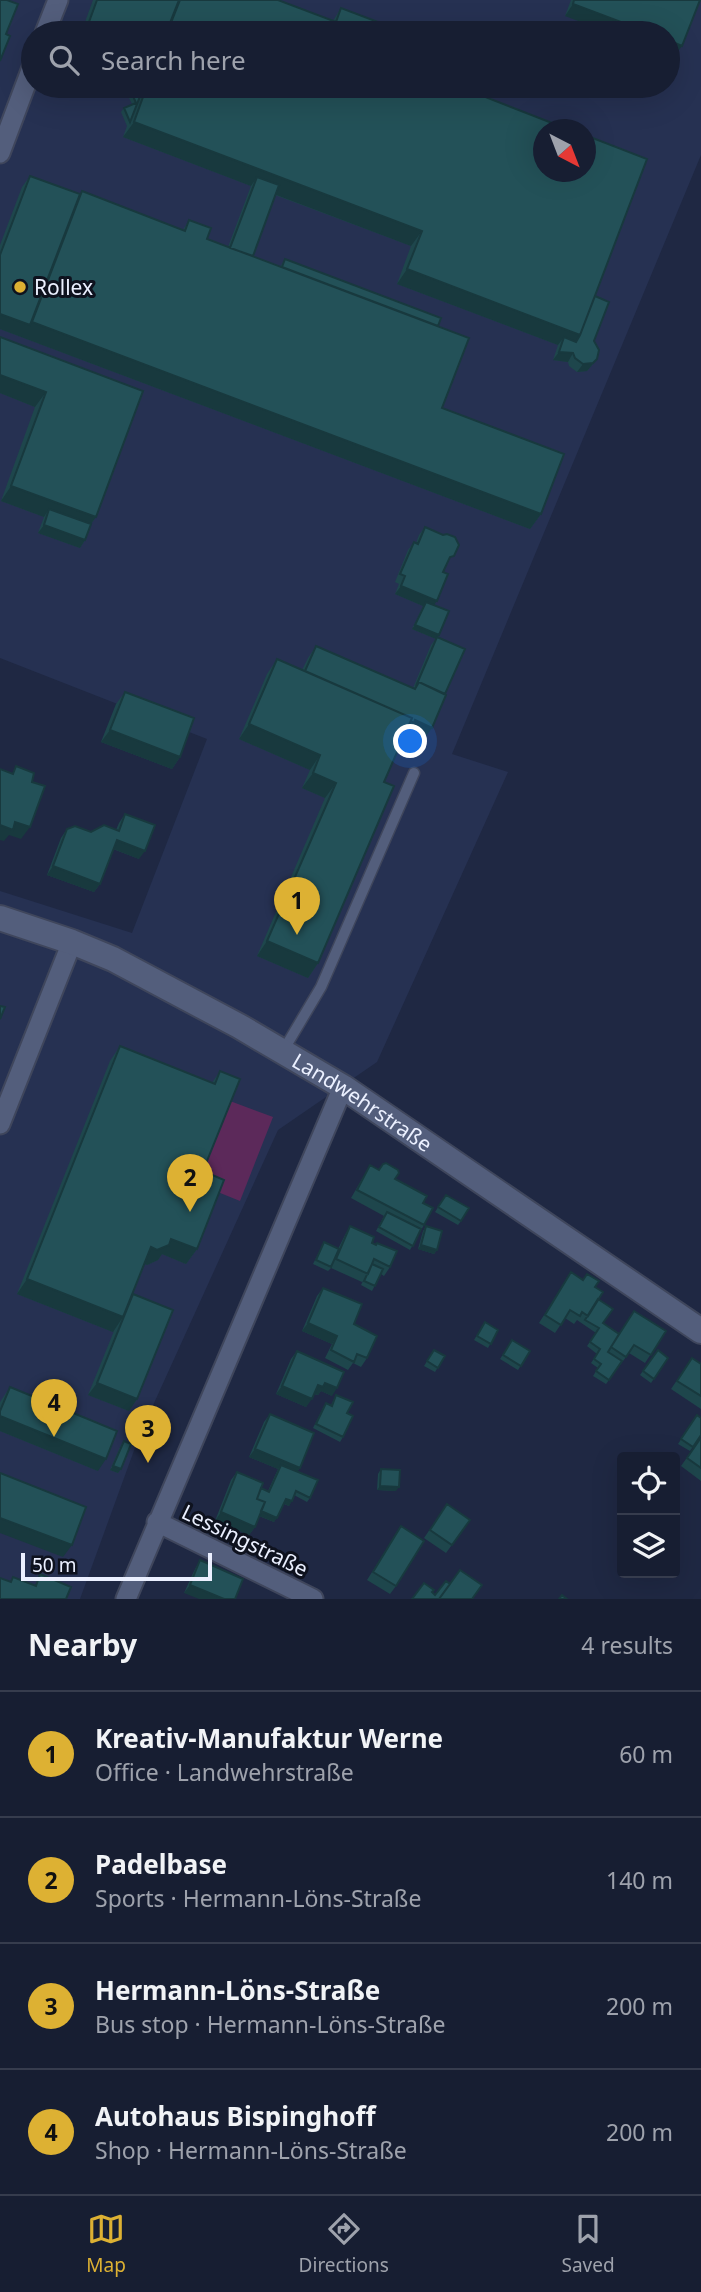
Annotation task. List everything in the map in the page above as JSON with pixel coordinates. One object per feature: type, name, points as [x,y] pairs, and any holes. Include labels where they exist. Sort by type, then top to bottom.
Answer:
[{"type":"street","points":[[50,21],[58,0]]},
{"type":"street","points":[[0,153],[21,97]]},
{"type":"street","name":"Landwehrstraße","points":[[0,918],[113,959],[283,1051],[344,1087],[701,1331]]},
{"type":"street","points":[[0,1124],[72,942]]},
{"type":"street","points":[[126,1599],[344,1087]]},
{"type":"street","name":"Lessingstraße","points":[[157,1522],[313,1599]]},
{"type":"lane","points":[[283,1051],[321,987],[414,773]]},
{"type":"shaded area","points":[[0,0],[701,0],[701,155],[452,754],[508,772],[377,1062],[278,1130],[140,1434],[80,1599],[0,1599],[0,891],[132,933],[207,739],[0,658]]},
{"type":"shaded area","points":[[230,1101],[273,1117],[240,1201],[198,1184]]},
{"type":"building","points":[[0,0],[18,4],[6,34],[10,36],[0,61]]},
{"type":"building","points":[[97,0],[179,0],[171,21],[89,21]]},
{"type":"building","points":[[180,0],[278,0],[333,21],[172,21]]},
{"type":"building","points":[[574,0],[700,0],[682,46],[680,21],[618,21],[573,4]]},
{"type":"building","points":[[341,8],[375,21],[336,21]]},
{"type":"building","points":[[134,98],[139,98],[130,122],[124,108],[136,103]]},
{"type":"building","points":[[143,98],[488,98],[542,119],[533,119],[533,182],[596,182],[596,139],[647,159],[580,335],[407,269],[422,231],[134,122]]},
{"type":"building","name":"Rollex","points":[[30,176],[80,194],[30,325],[0,314],[0,255]]},
{"type":"building","points":[[257,177],[279,185],[253,256],[230,248]]},
{"type":"building","points":[[82,191],[185,231],[189,220],[211,228],[207,239],[469,338],[442,408],[564,454],[541,514],[32,322]]},
{"type":"building","points":[[285,259],[441,318],[438,326],[282,267]]},
{"type":"building","points":[[595,296],[609,302],[594,341],[599,350],[597,359],[593,363],[583,364],[573,353],[559,352],[564,337],[576,342]]},
{"type":"building","points":[[0,337],[143,391],[96,517],[11,486],[46,392],[0,375]]},
{"type":"building","points":[[49,509],[91,524],[85,540],[44,525]]},
{"type":"building","points":[[425,527],[455,537],[459,545],[443,572],[448,574],[437,601],[401,586],[405,576],[400,574],[414,542],[418,544]]},
{"type":"building","points":[[426,602],[449,611],[439,635],[415,625]]},
{"type":"building","points":[[437,637],[465,649],[445,694],[419,682],[416,686]]},
{"type":"building","points":[[316,646],[415,689],[419,682],[446,695],[432,728],[415,720],[414,723],[412,718],[305,671]]},
{"type":"building","points":[[277,659],[412,718],[384,782],[394,786],[318,963],[267,941],[336,783],[313,773],[320,755],[249,724]]},
{"type":"building","points":[[125,692],[194,718],[180,757],[110,730]]},
{"type":"building","points":[[16,766],[34,773],[32,782],[45,786],[30,827],[15,822],[13,830],[0,825],[0,769],[13,774]]},
{"type":"building","points":[[125,814],[155,825],[145,851],[117,840],[100,884],[53,866],[67,829],[75,826],[91,832],[104,825],[119,831]]},
{"type":"building","points":[[0,1006],[5,1007],[0,1019]]},
{"type":"building","points":[[120,1046],[215,1084],[220,1071],[240,1079],[203,1171],[224,1180],[197,1249],[171,1239],[169,1245],[157,1250],[151,1247],[123,1317],[27,1279]]},
{"type":"building","points":[[386,1163],[398,1170],[395,1179],[427,1196],[423,1203],[433,1208],[424,1225],[357,1190],[370,1165],[379,1170]]},
{"type":"building","points":[[446,1195],[469,1208],[461,1221],[438,1207]]},
{"type":"building","points":[[387,1212],[421,1229],[413,1246],[379,1227]]},
{"type":"building","points":[[350,1226],[374,1237],[372,1243],[397,1251],[390,1267],[374,1259],[368,1274],[336,1259]]},
{"type":"building","points":[[426,1226],[442,1231],[437,1250],[421,1245]]},
{"type":"building","points":[[324,1242],[339,1249],[331,1267],[316,1260]]},
{"type":"building","points":[[372,1264],[383,1269],[375,1286],[364,1281]]},
{"type":"building","points":[[571,1272],[583,1280],[587,1274],[599,1281],[595,1287],[603,1292],[588,1316],[582,1312],[580,1316],[570,1310],[561,1325],[545,1315]]},
{"type":"building","points":[[323,1288],[362,1304],[354,1324],[377,1336],[367,1358],[357,1354],[354,1362],[331,1350],[337,1336],[308,1323]]},
{"type":"building","points":[[133,1294],[173,1310],[137,1399],[97,1383]]},
{"type":"building","points":[[598,1299],[613,1309],[603,1323],[619,1334],[608,1352],[622,1361],[609,1380],[596,1371],[601,1364],[594,1359],[600,1349],[590,1342],[599,1328],[585,1320]]},
{"type":"building","points":[[634,1311],[666,1331],[651,1355],[634,1345],[626,1357],[611,1347]]},
{"type":"building","points":[[485,1322],[498,1330],[491,1344],[477,1336]]},
{"type":"building","points":[[512,1340],[530,1351],[521,1366],[503,1355]]},
{"type":"building","points":[[434,1350],[445,1356],[438,1368],[427,1361]]},
{"type":"building","points":[[658,1350],[668,1358],[654,1379],[643,1371]]},
{"type":"building","points":[[297,1351],[344,1372],[337,1388],[325,1383],[323,1387],[318,1385],[312,1399],[282,1386]]},
{"type":"building","points":[[692,1358],[701,1364],[701,1396],[677,1381]]},
{"type":"building","points":[[10,1387],[117,1431],[106,1459],[0,1416]]},
{"type":"building","points":[[336,1395],[353,1402],[347,1413],[353,1416],[343,1437],[316,1424],[326,1403],[332,1406]]},
{"type":"building","points":[[270,1414],[314,1433],[300,1468],[255,1449]]},
{"type":"building","points":[[697,1415],[701,1418],[701,1435],[693,1447],[681,1439]]},
{"type":"building","points":[[701,1440],[701,1468],[687,1458]]},
{"type":"building","points":[[124,1441],[131,1444],[121,1469],[113,1466]]},
{"type":"building","points":[[281,1465],[318,1480],[310,1498],[296,1491],[292,1501],[286,1499],[277,1518],[261,1511],[265,1502],[257,1499],[261,1488],[269,1492]]},
{"type":"building","points":[[381,1469],[400,1470],[399,1487],[380,1486]]},
{"type":"building","points":[[237,1472],[263,1483],[257,1499],[265,1502],[255,1527],[221,1512]]},
{"type":"building","points":[[0,1473],[86,1507],[72,1545],[0,1518]]},
{"type":"building","points":[[447,1504],[470,1520],[452,1545],[430,1530]]},
{"type":"building","points":[[401,1526],[424,1541],[396,1586],[373,1572]]},
{"type":"building","points":[[200,1560],[243,1579],[235,1599],[224,1599],[190,1585]]},
{"type":"building","points":[[460,1570],[482,1585],[472,1599],[439,1599]]},
{"type":"building","points":[[40,1574],[71,1587],[66,1599],[0,1599],[0,1578],[11,1582],[13,1577],[36,1586]]},
{"type":"building","points":[[446,1581],[450,1584],[439,1599],[412,1599],[424,1583],[434,1590],[432,1592],[435,1595]]},
{"type":"place","name":"Rollex","points":[[20,287]]},
{"type":"place","name":"Kreativ-Manufaktur Werne","points":[[297,935]]},
{"type":"place","name":"Padelbase","points":[[190,1212]]},
{"type":"place","name":"Autohaus Bispinghoff","points":[[54,1437]]},
{"type":"place","name":"Hermann-Löns-Straße","points":[[148,1463]]}]
